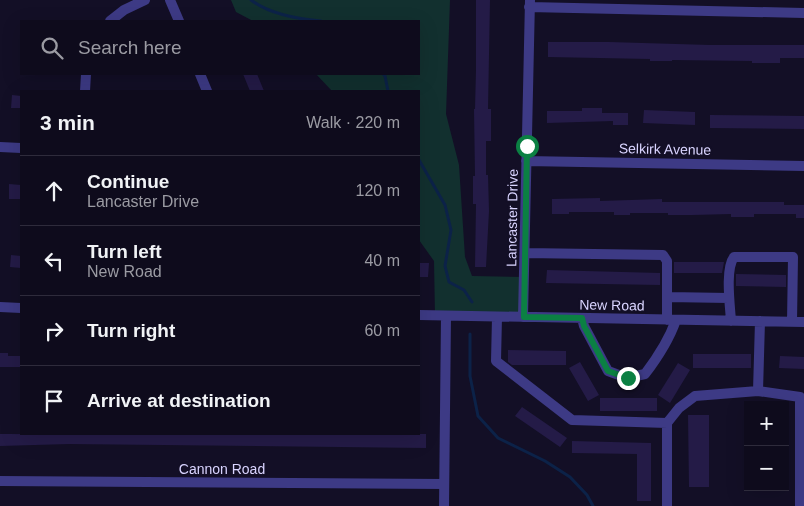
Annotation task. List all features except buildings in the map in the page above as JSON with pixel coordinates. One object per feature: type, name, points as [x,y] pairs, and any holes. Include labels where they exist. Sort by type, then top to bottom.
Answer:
[{"type":"street","points":[[111,20],[124,10],[145,0]]},
{"type":"street","points":[[170,0],[179,20]]},
{"type":"street","points":[[530,4],[804,13]]},
{"type":"street","name":"Lancaster Drive","points":[[524,317],[530,4]]},
{"type":"street","points":[[85,90],[86,75]]},
{"type":"street","points":[[200,75],[207,90]]},
{"type":"street","points":[[0,148],[20,148]]},
{"type":"street","name":"Selkirk Avenue","points":[[526,161],[804,166]]},
{"type":"street","points":[[525,253],[663,255],[667,261],[671,334],[645,374],[628,378],[608,371],[584,326],[582,318]]},
{"type":"street","points":[[731,321],[729,298],[730,262],[734,257],[799,257],[792,322]]},
{"type":"street","points":[[668,297],[729,298]]},
{"type":"street","points":[[0,308],[20,308]]},
{"type":"street","name":"New Road","points":[[420,316],[804,322]]},
{"type":"street","points":[[444,506],[446,316]]},
{"type":"street","points":[[497,317],[496,361],[572,420],[667,423]]},
{"type":"street","points":[[758,391],[760,321]]},
{"type":"street","points":[[667,506],[667,423],[679,408],[695,396],[758,391],[800,397],[800,506]]},
{"type":"street","name":"Cannon Road","points":[[0,481],[444,484]]},
{"type":"green space","points":[[231,0],[450,0],[446,114],[459,165],[465,257],[472,276],[524,277],[523,317],[435,316],[434,261],[420,241],[420,90],[331,90],[317,75],[420,75],[420,20],[251,20],[236,12]]},
{"type":"waterway","points":[[251,0],[275,12],[314,20]]},
{"type":"waterway","points":[[384,75],[388,90]]},
{"type":"waterway","points":[[420,162],[445,205],[451,230],[445,266],[449,282],[464,290],[472,302]]},
{"type":"waterway","points":[[470,334],[470,376],[478,416],[498,438],[545,461],[570,477],[587,495],[593,506]]},
{"type":"route","points":[[527,146],[524,317],[582,318],[584,326],[608,371],[628,378]]}]
